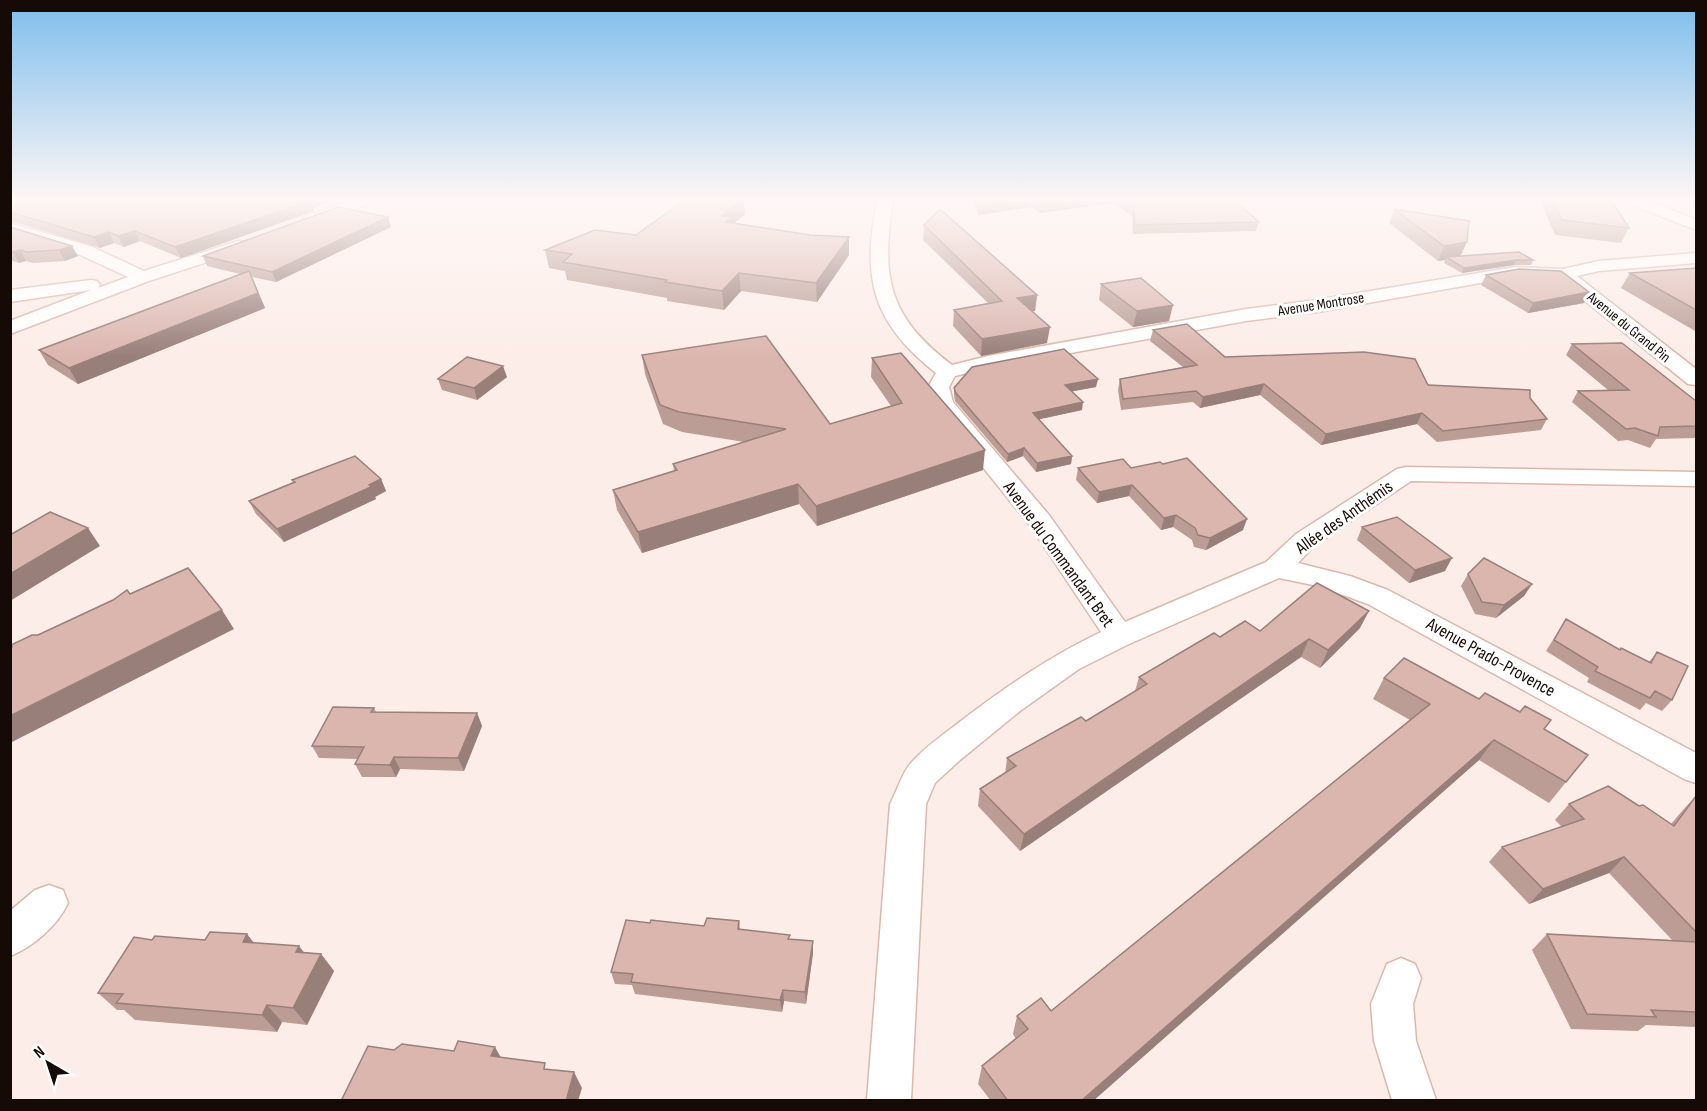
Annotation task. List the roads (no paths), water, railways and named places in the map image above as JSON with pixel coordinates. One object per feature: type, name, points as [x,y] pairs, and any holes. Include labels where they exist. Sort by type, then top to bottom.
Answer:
[{"type":"street","points":[[90,253],[143,277]]},
{"type":"street","points":[[10,328],[143,277],[217,253]]},
{"type":"street","points":[[878,253],[882,287],[894,318],[921,353],[948,372]]},
{"type":"street","name":"Avenue Montrose","points":[[948,372],[999,360],[1222,319],[1317,306],[1514,272],[1563,274],[1599,266],[1696,258]]},
{"type":"street","name":"Avenue du Grand Pin","points":[[1563,274],[1657,351],[1696,379]]},
{"type":"street","points":[[10,296],[143,277]]},
{"type":"street","points":[[42,292],[56,299],[57,304],[50,313]]},
{"type":"street","name":"Avenue du Commandant Bret","points":[[889,1101],[908,804],[922,774],[1009,702],[1068,661],[1119,636],[1040,521],[943,404],[938,387],[940,378],[948,372]]},
{"type":"street","name":"Allée des Anthémis","points":[[1119,636],[1276,568],[1305,540],[1406,474],[1696,478]]},
{"type":"street","name":"Avenue Prado-Provence","points":[[1276,568],[1311,573],[1346,583],[1378,597],[1696,769]]},
{"type":"street","points":[[10,937],[49,903]]},
{"type":"street","points":[[1401,978],[1392,1004],[1395,1041],[1414,1101]]}]
